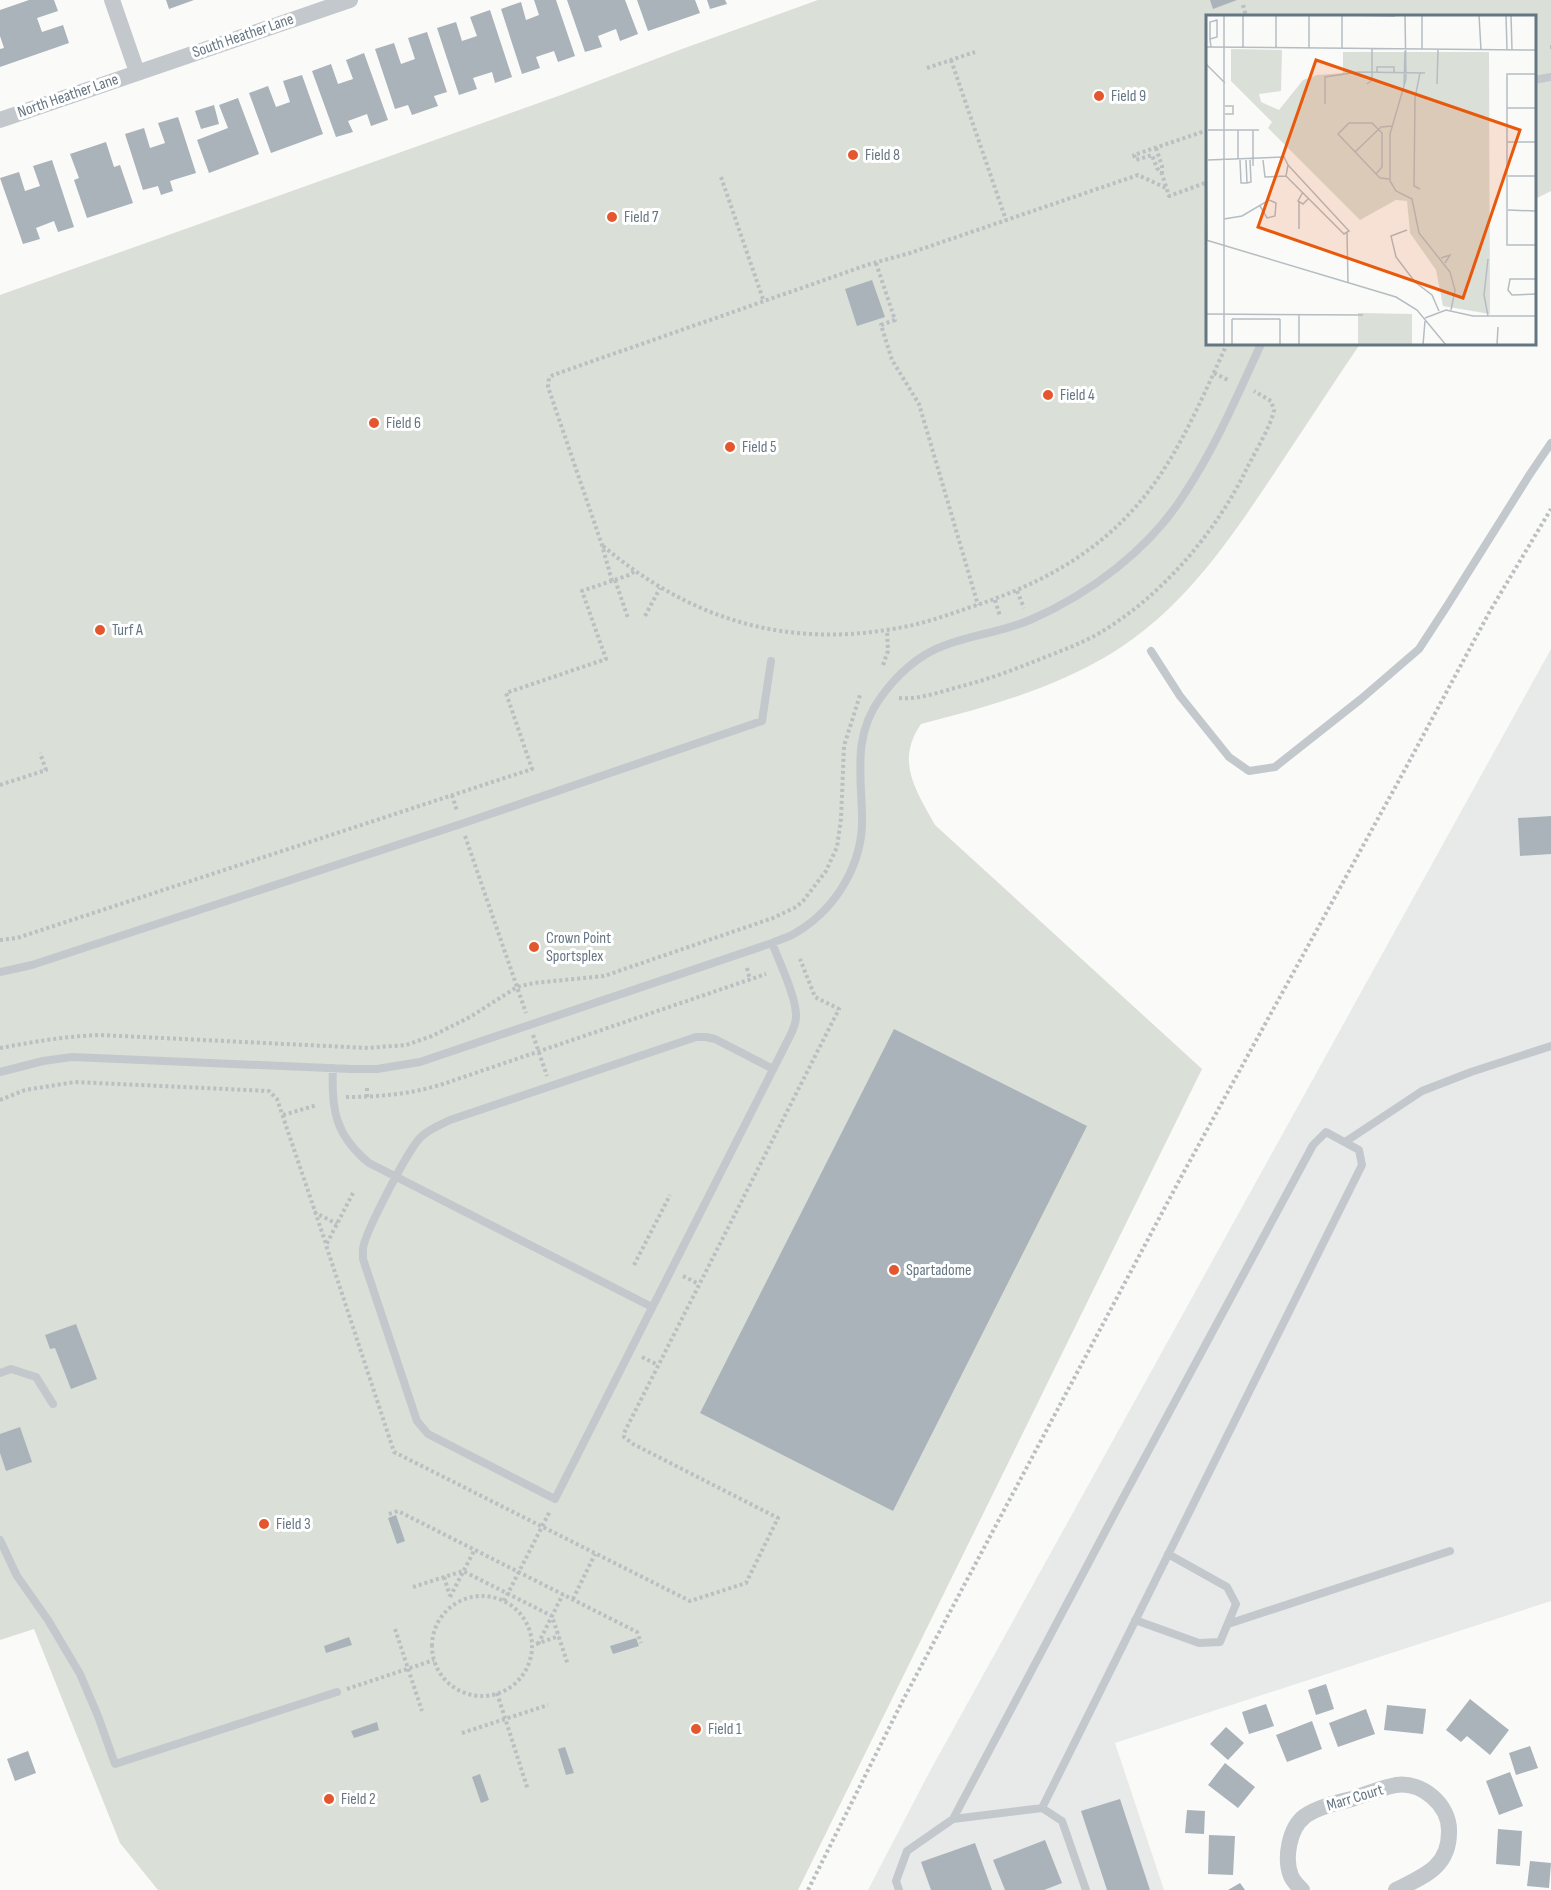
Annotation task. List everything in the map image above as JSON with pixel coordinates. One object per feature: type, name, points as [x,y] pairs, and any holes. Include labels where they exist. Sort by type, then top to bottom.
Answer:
[{"type":"street","points":[[112,0],[136,72]]},
{"type":"street","name":"South Heather Lane","points":[[136,72],[350,0]]},
{"type":"street","name":"North Heather Lane","points":[[0,120],[136,72]]},
{"type":"street","name":"Marr Court","points":[[1302,1890],[1291,1878],[1288,1865],[1289,1846],[1295,1829],[1303,1817],[1319,1809],[1398,1785],[1414,1787],[1438,1801],[1446,1813],[1449,1846],[1443,1860],[1432,1871],[1396,1890]]},
{"type":"lane","points":[[1536,80],[1551,76]]},
{"type":"lane","points":[[0,1072],[43,1061],[72,1057],[377,1069],[420,1062],[772,943],[795,933],[811,923],[833,900],[851,873],[858,854],[862,835],[859,760],[868,721],[881,696],[908,668],[926,654],[941,646],[1029,621],[1090,587],[1116,568],[1141,545],[1185,494],[1218,433],[1261,345]]},
{"type":"lane","points":[[1150,651],[1180,696],[1229,757],[1249,771],[1275,767],[1419,649],[1551,443]]},
{"type":"lane","points":[[0,972],[32,965],[280,884],[762,721],[771,661]]},
{"type":"lane","points":[[772,943],[794,1003],[796,1015],[790,1036],[555,1498],[428,1434],[417,1420],[363,1259],[363,1250],[371,1227],[396,1177],[422,1136],[450,1120],[696,1037],[715,1039],[773,1069]]},
{"type":"lane","points":[[1345,1142],[1422,1091],[1471,1072],[1551,1046]]},
{"type":"lane","points":[[333,1068],[332,1101],[337,1122],[360,1155],[377,1168],[652,1307]]},
{"type":"lane","points":[[899,1890],[896,1881],[907,1851],[953,1819],[1313,1145],[1326,1132],[1359,1150],[1362,1166],[1042,1808]]},
{"type":"lane","points":[[0,1373],[11,1369],[36,1377],[53,1404]]},
{"type":"lane","points":[[0,1540],[17,1576],[48,1620],[80,1674],[116,1764],[337,1692]]},
{"type":"lane","points":[[1228,1624],[1450,1551]]},
{"type":"lane","points":[[1135,1620],[1200,1643],[1220,1642],[1236,1604],[1227,1587],[1168,1554]]},
{"type":"lane","points":[[953,1819],[1042,1808],[1062,1821],[1086,1890]]},
{"type":"path","points":[[1243,6],[1246,15]]},
{"type":"path","points":[[927,68],[975,52]]},
{"type":"path","points":[[951,60],[1006,220]]},
{"type":"path","points":[[1162,174],[1152,155],[1136,160],[1134,156],[1206,131]]},
{"type":"path","points":[[1156,148],[1169,196],[1206,183]]},
{"type":"path","points":[[628,618],[548,387],[549,378],[876,263],[1138,175],[1166,188]]},
{"type":"path","points":[[721,177],[764,302]]},
{"type":"path","points":[[876,263],[895,320],[881,325],[892,360],[919,404],[978,605]]},
{"type":"path","points":[[602,545],[660,588],[694,606],[765,629],[829,634],[886,630],[909,626],[994,600],[1045,578],[1080,556],[1109,534],[1132,511],[1174,452],[1227,345]]},
{"type":"path","points":[[1214,373],[1230,381]]},
{"type":"path","points":[[808,1890],[906,1693],[1169,1199],[1398,784],[1490,611],[1551,509]]},
{"type":"path","points":[[0,940],[28,935],[532,769],[506,693],[606,659],[582,591],[629,575],[635,570]]},
{"type":"path","points":[[645,616],[660,588]]},
{"type":"path","points":[[1017,591],[1024,609]]},
{"type":"path","points":[[994,600],[1001,618]]},
{"type":"path","points":[[883,665],[888,651],[886,630]]},
{"type":"path","points":[[0,1048],[47,1039],[100,1035],[368,1048],[406,1045],[432,1036],[470,1017],[517,987],[604,976],[772,918],[796,907],[810,893],[826,871],[837,847],[840,834],[843,746],[860,695]]},
{"type":"path","points":[[0,785],[46,770],[40,753]]},
{"type":"path","points":[[452,795],[458,813]]},
{"type":"path","points":[[465,835],[550,1085]]},
{"type":"path","points":[[733,932],[736,939]]},
{"type":"path","points":[[0,1100],[18,1092],[75,1082],[266,1090],[276,1096],[394,1452],[690,1601],[746,1583],[778,1518],[633,1444],[624,1437],[658,1365],[839,1009],[815,997],[800,960]]},
{"type":"path","points":[[747,968],[750,980]]},
{"type":"path","points":[[346,1097],[387,1096],[423,1090],[766,974]]},
{"type":"path","points":[[368,1048],[368,1054]]},
{"type":"path","points":[[367,1085],[367,1097]]},
{"type":"path","points":[[283,1115],[316,1105]]},
{"type":"path","points":[[326,1245],[353,1193]]},
{"type":"path","points":[[634,1265],[670,1195]]},
{"type":"path","points":[[314,1212],[337,1224]]},
{"type":"path","points":[[671,1270],[699,1284]]},
{"type":"path","points":[[630,1351],[658,1365]]},
{"type":"path","points":[[504,1601],[555,1498]]},
{"type":"path","points":[[389,1514],[398,1511],[563,1594],[637,1632],[641,1643]]},
{"type":"path","points":[[450,1597],[475,1549]]},
{"type":"path","points":[[572,1599],[595,1554]]},
{"type":"path","points":[[413,1587],[464,1571],[552,1616],[568,1665]]},
{"type":"path","points":[[444,1577],[454,1604]]},
{"type":"path","points":[[538,1644],[563,1594]]},
{"type":"path","points":[[471,1597],[494,1597],[504,1601],[522,1616],[527,1625],[531,1644],[530,1658],[520,1677],[512,1685],[497,1693],[481,1695],[459,1690],[442,1675],[434,1660],[432,1644],[434,1633],[443,1614],[454,1604],[471,1597]]},
{"type":"path","points":[[395,1629],[422,1711]]},
{"type":"path","points":[[531,1644],[538,1644],[558,1636]]},
{"type":"path","points":[[337,1692],[434,1660]]},
{"type":"path","points":[[497,1693],[528,1790]]},
{"type":"path","points":[[462,1733],[548,1704]]},
{"type":"shaded area","name":"Crown Point Sportsplex","points":[[818,0],[1551,0],[1551,191],[1536,198],[1536,15],[1206,15],[1206,345],[1359,345],[1224,546],[1205,570],[1162,615],[1112,653],[1067,677],[995,704],[921,724],[913,738],[909,763],[915,788],[935,825],[1202,1069],[798,1890],[158,1890],[120,1843],[34,1629],[0,1640],[0,295],[561,95]]},
{"type":"shaded area","points":[[1551,649],[1551,1601],[1115,1743],[1164,1890],[868,1890],[930,1771]]},
{"type":"building","points":[[29,0],[54,0],[58,11],[37,18],[42,32],[63,25],[69,43],[0,67],[0,49],[4,48],[0,36],[0,10]]},
{"type":"building","points":[[166,0],[194,0],[169,9]]},
{"type":"building","points":[[534,0],[556,0],[575,56],[558,62],[554,51],[536,57],[540,68],[522,74],[501,9],[521,2],[526,20],[539,15]]},
{"type":"building","points":[[567,0],[625,0],[638,34],[620,41],[616,29],[598,36],[602,47],[585,52]]},
{"type":"building","points":[[637,0],[695,0],[700,13],[648,31]]},
{"type":"building","points":[[707,0],[725,0],[727,4],[710,9]]},
{"type":"building","points":[[1210,0],[1237,0],[1213,9]]},
{"type":"building","points":[[490,10],[512,77],[495,83],[492,72],[473,78],[477,89],[459,95],[437,28],[456,22],[462,41],[477,36],[470,17]]},
{"type":"building","points":[[427,32],[447,92],[434,96],[438,106],[412,115],[408,105],[395,109],[375,49],[394,43],[401,64],[415,59],[408,38]]},
{"type":"building","points":[[364,53],[388,120],[371,126],[367,114],[348,121],[353,132],[336,137],[312,71],[331,64],[338,84],[353,79],[346,60]]},
{"type":"building","points":[[302,75],[323,134],[271,153],[249,93],[268,86],[276,107],[290,102],[283,81]]},
{"type":"building","points":[[238,98],[259,154],[209,173],[197,140],[228,128],[219,105]]},
{"type":"building","points":[[214,105],[219,124],[201,129],[195,111]]},
{"type":"building","points":[[178,117],[196,173],[170,181],[173,191],[161,195],[158,186],[143,190],[125,134],[144,128],[150,148],[165,143],[158,123]]},
{"type":"building","points":[[106,142],[114,167],[120,165],[133,203],[87,218],[74,180],[79,178],[70,154]]},
{"type":"building","points":[[52,160],[74,227],[58,232],[54,221],[36,228],[40,239],[23,244],[0,178],[19,172],[25,191],[40,186],[33,166]]},
{"type":"building","points":[[872,280],[885,317],[857,326],[845,289]]},
{"type":"building","points":[[1551,816],[1551,854],[1520,856],[1518,818]]},
{"type":"building","name":"Spartadome","points":[[894,1029],[1087,1126],[893,1511],[700,1413]]},
{"type":"building","points":[[76,1324],[97,1379],[71,1389],[55,1348],[50,1349],[45,1335]]},
{"type":"building","points":[[20,1427],[32,1462],[6,1471],[0,1453],[0,1434]]},
{"type":"building","points":[[396,1515],[405,1541],[397,1544],[388,1518]]},
{"type":"building","points":[[349,1637],[352,1645],[326,1653],[324,1646]]},
{"type":"building","points":[[636,1638],[639,1646],[613,1654],[610,1646]]},
{"type":"building","points":[[1326,1684],[1334,1709],[1316,1715],[1308,1690]]},
{"type":"building","points":[[1470,1699],[1509,1730],[1490,1755],[1467,1736],[1461,1742],[1446,1730]]},
{"type":"building","points":[[1266,1704],[1274,1726],[1249,1734],[1242,1712]]},
{"type":"building","points":[[1387,1705],[1426,1709],[1423,1734],[1384,1730]]},
{"type":"building","points":[[1366,1709],[1375,1734],[1338,1747],[1329,1723]]},
{"type":"building","points":[[1312,1721],[1322,1749],[1287,1762],[1276,1735]]},
{"type":"building","points":[[377,1722],[379,1730],[354,1738],[351,1731]]},
{"type":"building","points":[[1226,1727],[1244,1743],[1228,1760],[1210,1744]]},
{"type":"building","points":[[1530,1746],[1538,1768],[1516,1775],[1509,1753]]},
{"type":"building","points":[[565,1747],[574,1773],[566,1775],[558,1749]]},
{"type":"building","points":[[28,1751],[36,1773],[15,1781],[7,1759]]},
{"type":"building","points":[[1225,1763],[1255,1787],[1238,1808],[1208,1785]]},
{"type":"building","points":[[1510,1772],[1523,1806],[1499,1815],[1486,1781]]},
{"type":"building","points":[[480,1774],[489,1800],[481,1803],[472,1777]]},
{"type":"building","points":[[1120,1799],[1150,1890],[1107,1890],[1081,1811]]},
{"type":"building","points":[[1187,1810],[1205,1811],[1204,1834],[1185,1833]]},
{"type":"building","points":[[1498,1829],[1522,1831],[1520,1866],[1496,1864]]},
{"type":"building","points":[[1209,1835],[1235,1836],[1233,1875],[1208,1874]]},
{"type":"building","points":[[1045,1840],[1062,1883],[1044,1890],[1005,1890],[993,1860]]},
{"type":"building","points":[[975,1843],[992,1890],[931,1890],[921,1862]]},
{"type":"building","points":[[1530,1861],[1551,1863],[1549,1888],[1527,1886]]},
{"type":"building","points":[[1240,1883],[1245,1890],[1228,1890]]},
{"type":"place","name":"Field 9","points":[[1099,96]]},
{"type":"place","name":"Field 8","points":[[853,155]]},
{"type":"place","name":"Field 7","points":[[612,217]]},
{"type":"place","name":"Field 4","points":[[1048,395]]},
{"type":"place","name":"Field 6","points":[[374,423]]},
{"type":"place","name":"Field 5","points":[[730,447]]},
{"type":"place","name":"Turf A","points":[[100,630]]},
{"type":"place","name":"Crown Point Sportsplex","points":[[534,947]]},
{"type":"place","name":"Spartadome","points":[[894,1270]]},
{"type":"place","name":"Field 3","points":[[264,1524]]},
{"type":"place","name":"Field 1","points":[[696,1729]]},
{"type":"place","name":"Field 2","points":[[329,1799]]}]
